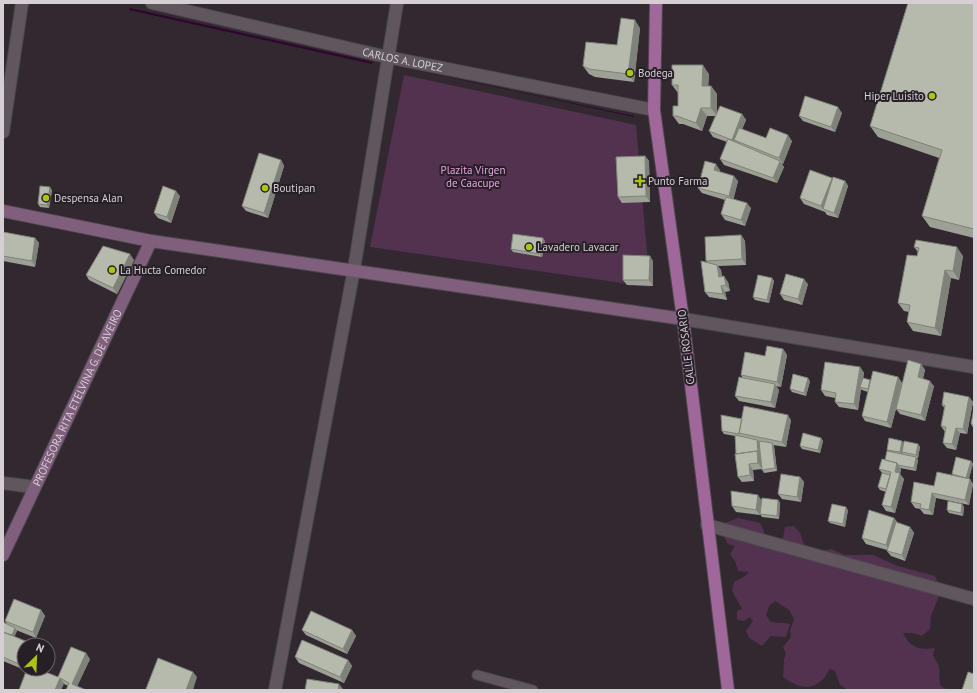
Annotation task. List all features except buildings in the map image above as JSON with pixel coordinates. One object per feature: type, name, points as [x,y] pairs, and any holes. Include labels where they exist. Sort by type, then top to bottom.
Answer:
[{"type":"main road","name":"CALLE ROSARIO","points":[[656,3],[654,110],[683,319],[728,690]]},
{"type":"street","points":[[3,132],[22,3]]},
{"type":"street","name":"CARLOS A. LOPEZ","points":[[152,3],[387,57],[654,110]]},
{"type":"street","points":[[275,690],[354,269],[387,57],[397,3]]},
{"type":"street","points":[[3,211],[151,241],[354,269],[683,319],[974,367]]},
{"type":"street","name":"PROFESORA RITA ETELVINA G. DE AVEIRO","points":[[3,555],[151,241]]},
{"type":"street","points":[[3,483],[34,487]]},
{"type":"street","points":[[707,525],[974,599]]},
{"type":"lane","points":[[477,675],[533,690]]},
{"type":"green space","name":"Plazita Virgen de Caacupe","points":[[404,75],[636,125],[650,287],[370,247]]},
{"type":"green space","points":[[738,518],[760,523],[764,531],[765,538],[777,543],[783,538],[785,527],[794,526],[800,533],[810,561],[816,553],[831,549],[845,555],[873,555],[898,566],[935,576],[941,591],[931,616],[930,629],[922,636],[913,633],[903,633],[909,642],[916,647],[924,649],[935,648],[933,655],[939,666],[940,685],[947,690],[848,690],[840,685],[835,671],[830,669],[820,682],[809,687],[799,686],[783,677],[784,659],[786,654],[783,647],[791,637],[790,630],[794,619],[789,610],[775,601],[769,606],[766,615],[770,621],[790,624],[786,637],[771,636],[762,646],[749,638],[746,631],[753,621],[750,617],[744,621],[737,620],[737,611],[742,609],[732,591],[734,582],[749,572],[738,571],[735,561],[730,554],[735,546],[728,544],[721,531],[725,523]]},
{"type":"shaded area","points":[[130,8],[373,62],[372,64],[129,10]]},
{"type":"shaded area","points":[[402,67],[634,116],[634,117]]},
{"type":"place","name":"Bodega","points":[[630,73]]},
{"type":"place","name":"Hiper Luisito","points":[[932,96]]},
{"type":"place","name":"Punto Farma","points":[[640,181]]},
{"type":"place","name":"Boutipan","points":[[265,188]]},
{"type":"place","name":"Despensa Alan","points":[[46,198]]},
{"type":"place","name":"Lavadero Lavacar","points":[[529,247]]},
{"type":"place","name":"La Hucta Comedor","points":[[112,270]]}]
